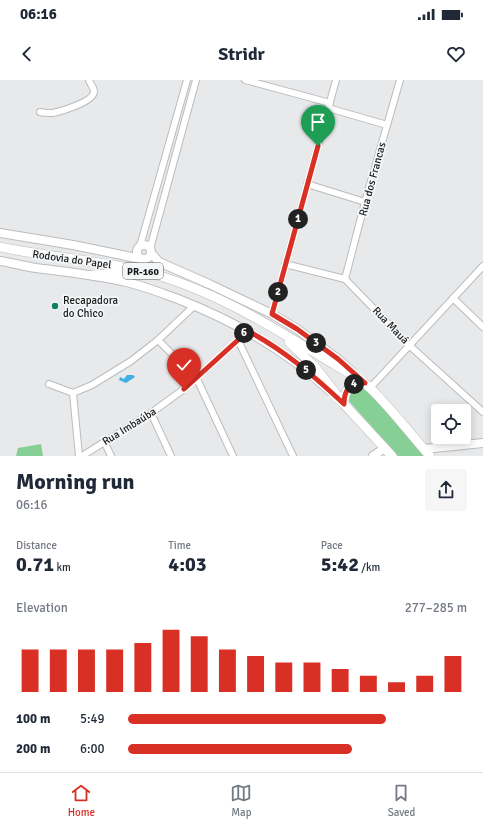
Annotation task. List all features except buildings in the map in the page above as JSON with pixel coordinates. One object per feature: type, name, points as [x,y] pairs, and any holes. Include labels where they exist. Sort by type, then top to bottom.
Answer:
[{"type":"main road","points":[[0,233],[110,252],[141,259],[147,258],[150,251]]},
{"type":"main road","points":[[110,252],[147,246],[159,262],[272,314],[297,329],[338,359],[367,386]]},
{"type":"main road","name":"Rodovia do Papel","points":[[0,247],[121,266],[155,275],[227,302],[275,329],[367,386],[427,452]]},
{"type":"main road","points":[[139,248],[137,254],[141,259]]},
{"type":"main road","points":[[0,261],[37,268],[93,274],[146,287],[194,306],[246,330],[281,351],[309,372],[344,404]]},
{"type":"main road","points":[[93,274],[117,273],[155,275]]},
{"type":"main road","name":"Rodovia do Papel","points":[[275,329],[316,368],[344,404],[392,456]]},
{"type":"main road","points":[[344,404],[345,393],[351,386],[358,382],[367,386]]},
{"type":"main road","points":[[427,452],[483,443]]},
{"type":"main road","points":[[373,456],[385,448]]},
{"type":"street","points":[[40,112],[54,112],[86,102],[94,93],[89,80]]},
{"type":"street","points":[[139,248],[187,80]]},
{"type":"street","points":[[150,251],[196,80]]},
{"type":"street","points":[[245,80],[387,125]]},
{"type":"street","points":[[272,314],[336,80]]},
{"type":"street","name":"Rua dos Francas","points":[[345,279],[365,202],[400,80]]},
{"type":"street","points":[[307,184],[365,202]]},
{"type":"street","points":[[286,264],[345,279]]},
{"type":"street","points":[[367,386],[410,346],[483,266]]},
{"type":"street","name":"Rua Mauá","points":[[345,279],[410,346],[483,412]]},
{"type":"street","points":[[453,298],[483,327]]},
{"type":"street","points":[[49,384],[72,393],[86,389],[131,361],[158,340],[194,306]]},
{"type":"street","name":"Rua Imbaúba","points":[[82,456],[151,413],[197,379],[238,340],[246,330]]},
{"type":"street","points":[[158,340],[197,379],[233,456]]},
{"type":"street","points":[[238,340],[293,456]]},
{"type":"street","points":[[72,393],[79,456]]},
{"type":"street","points":[[478,406],[483,401]]},
{"type":"street","points":[[151,413],[172,456]]},
{"type":"street","points":[[104,441],[111,456]]},
{"type":"green space","points":[[362,383],[427,456],[398,456],[348,400],[351,388]]},
{"type":"green space","points":[[41,444],[43,456],[16,456],[18,448]]},
{"type":"water","points":[[127,375],[133,375],[135,377],[126,383],[119,380],[120,377],[124,379]]},
{"type":"place","name":"Recapadora do Chico","points":[[55,306]]},
{"type":"route","points":[[184,389],[197,379],[238,340],[246,330],[281,351],[314,376],[344,404],[345,393],[351,386],[358,382],[365,383],[338,359],[297,329],[272,314],[318,146]]}]
